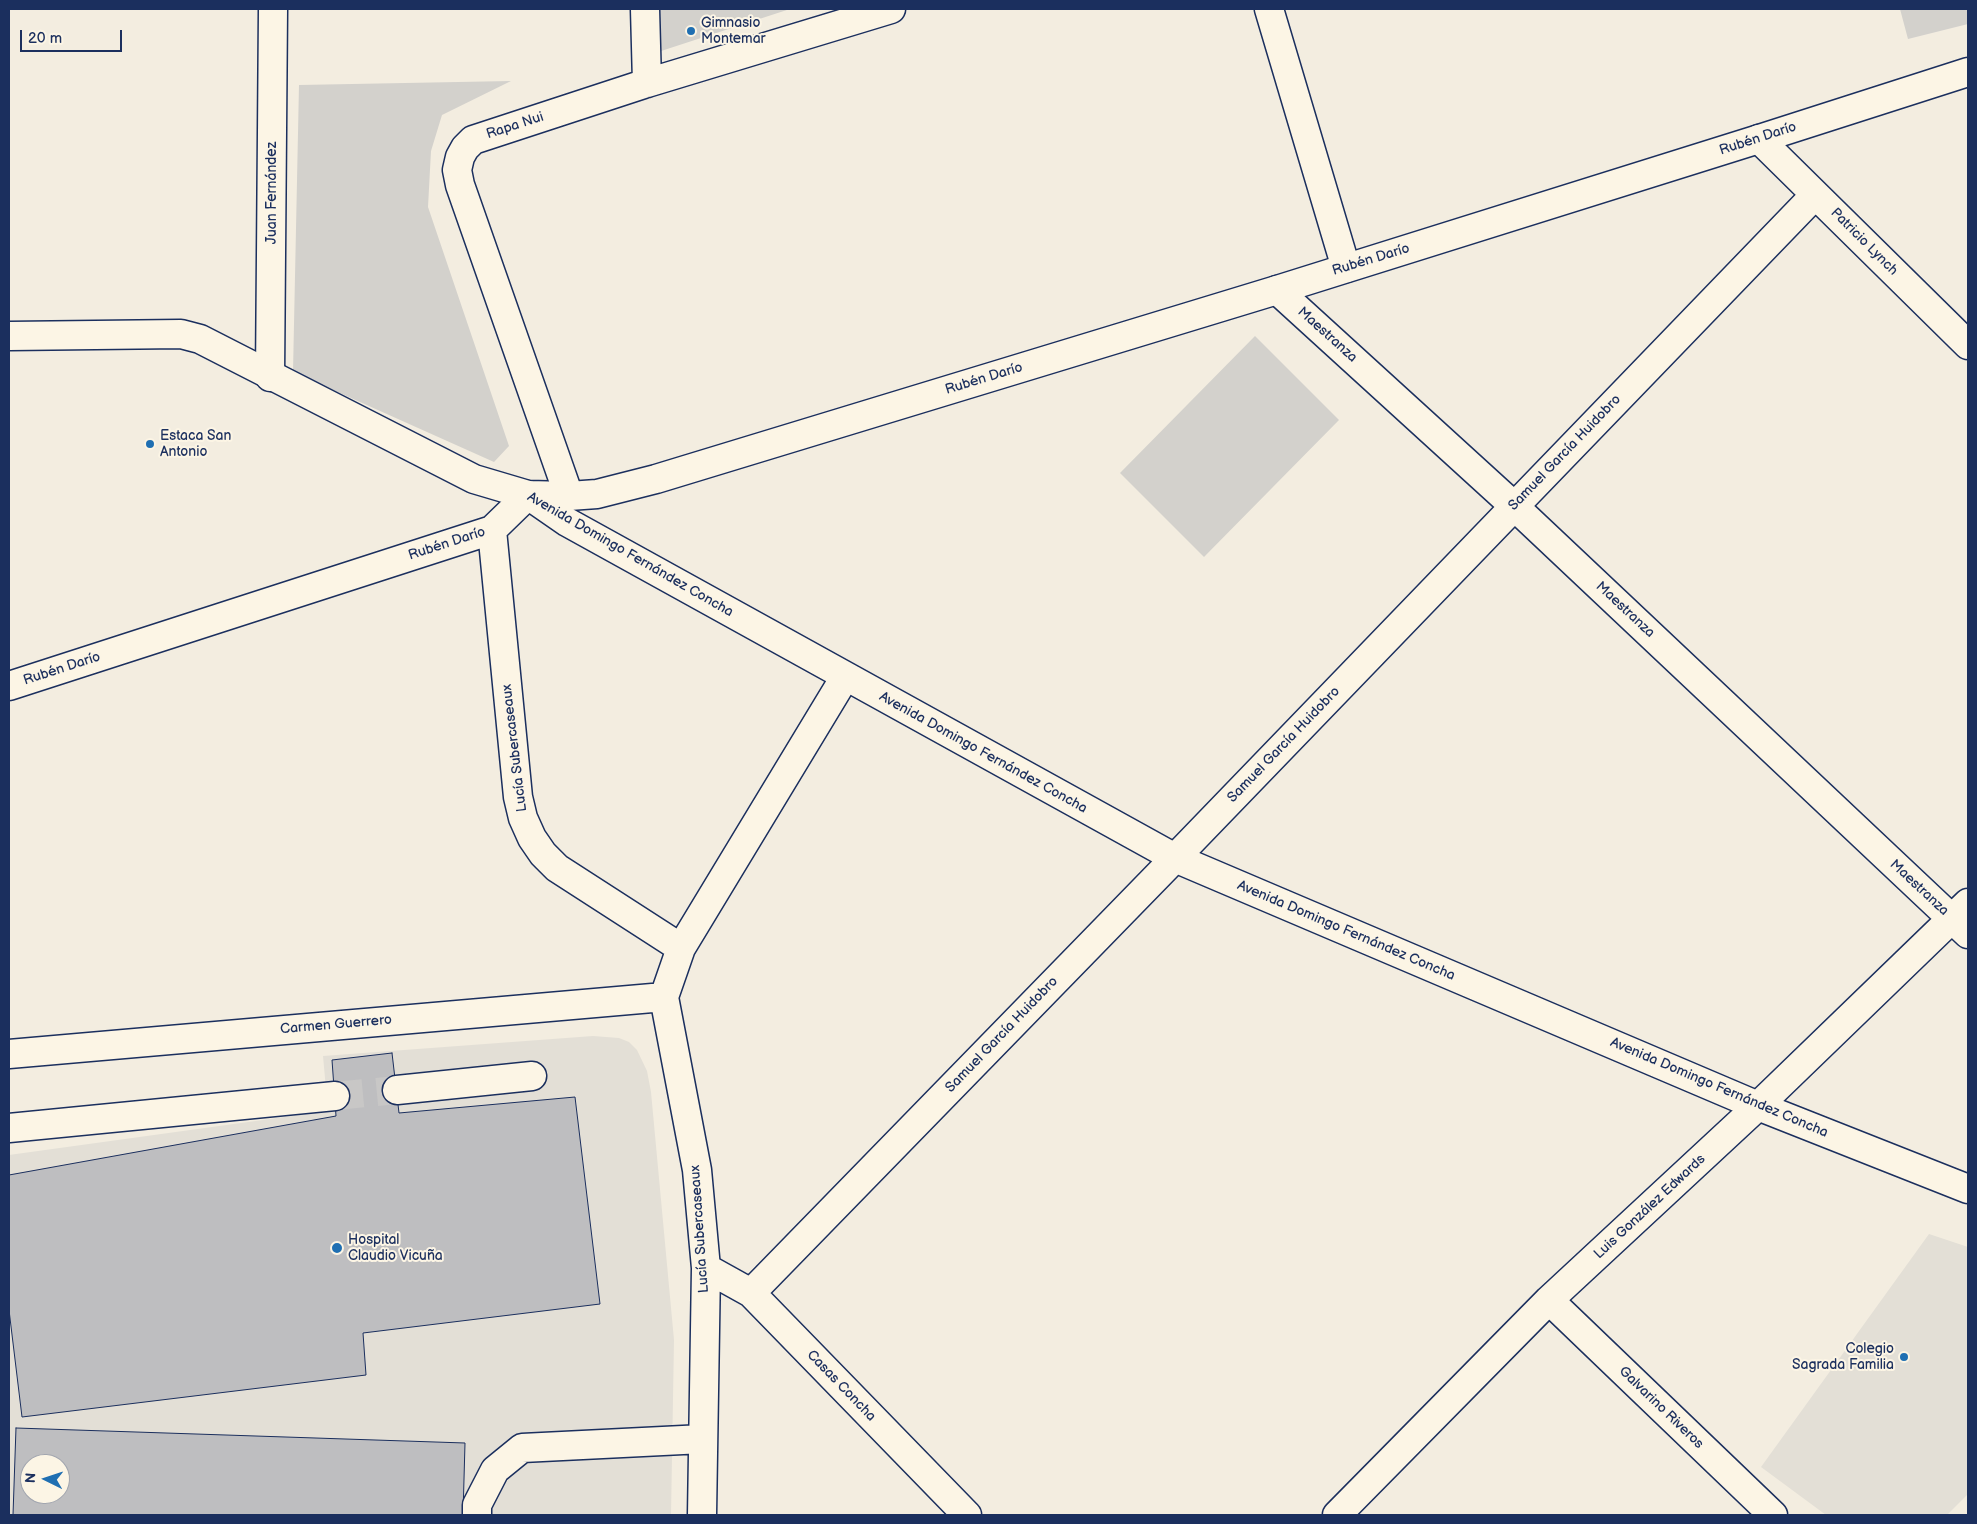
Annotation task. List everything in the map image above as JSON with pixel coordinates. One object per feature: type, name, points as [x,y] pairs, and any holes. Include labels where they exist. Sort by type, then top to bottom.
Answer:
[{"type":"street","name":"Juan Fernández","points":[[270,377],[273,9]]},
{"type":"street","points":[[645,9],[647,82]]},
{"type":"street","name":"Rapa Nui","points":[[569,496],[460,185],[457,170],[460,157],[473,140],[647,82],[891,9]]},
{"type":"street","points":[[1268,9],[1346,268]]},
{"type":"street","name":"Rubén Darío","points":[[9,686],[492,530],[528,495],[569,496],[597,494],[656,479],[1277,290],[1968,72]]},
{"type":"street","name":"Patricio Lynch","points":[[1759,139],[1968,345]]},
{"type":"street","name":"Samuel García Huidobro","points":[[751,1293],[1815,194]]},
{"type":"street","name":"Maestranza","points":[[1277,290],[1963,919]]},
{"type":"street","name":"Avenida Domingo Fernández Concha","points":[[9,336],[181,334],[200,340],[474,479],[528,495],[566,522],[1174,858],[1758,1106],[1968,1190]]},
{"type":"street","name":"Lucía Subercaseaux","points":[[492,530],[518,797],[523,818],[532,838],[543,854],[557,868],[681,948]]},
{"type":"street","name":"Lucía Subercaseaux","points":[[702,1515],[706,1268],[697,1170],[664,997],[681,948],[845,677]]},
{"type":"street","name":"Luis González Edwards","points":[[1337,1515],[1549,1300],[1963,919]]},
{"type":"street","name":"Carmen Guerrero","points":[[9,1054],[664,997]]},
{"type":"street","points":[[396,1090],[532,1076]]},
{"type":"street","points":[[9,1128],[335,1096]]},
{"type":"street","name":"Casas Concha","points":[[706,1268],[751,1293],[967,1515]]},
{"type":"street","name":"Galvarino Riveros","points":[[1549,1300],[1773,1515]]},
{"type":"street","points":[[477,1515],[477,1505],[494,1470],[522,1448],[703,1439]]},
{"type":"shaded area","name":"Gimnasio Montemar","points":[[657,9],[790,9],[658,52]]},
{"type":"shaded area","points":[[1900,9],[1968,9],[1968,24],[1908,39]]},
{"type":"shaded area","points":[[511,81],[442,115],[431,151],[428,207],[509,446],[494,462],[293,372],[299,85]]},
{"type":"shaded area","points":[[1255,336],[1339,420],[1204,557],[1120,473]]},
{"type":"shaded area","name":"Hospital Claudio Vicuña","points":[[593,1036],[619,1038],[629,1042],[637,1050],[647,1071],[651,1092],[674,1340],[671,1515],[9,1515],[9,1155],[328,1111],[323,1056]]},
{"type":"shaded area","name":"Colegio Sagrada Familia","points":[[1929,1234],[1968,1247],[1968,1494],[1947,1515],[1826,1515],[1761,1467]]},
{"type":"building","points":[[392,1053],[399,1113],[575,1097],[600,1304],[363,1333],[366,1375],[22,1417],[9,1310],[9,1175],[336,1116],[332,1060]]},
{"type":"building","points":[[16,1428],[465,1443],[463,1515],[13,1515]]},
{"type":"tunnel","points":[[335,1096],[397,1090]]},
{"type":"place","name":"Gimnasio Montemar","points":[[691,31]]},
{"type":"place","name":"Estaca San Antonio","points":[[150,444]]},
{"type":"place","name":"Hospital Claudio Vicuña","points":[[337,1248]]},
{"type":"place","name":"Colegio Sagrada Familia","points":[[1904,1357]]}]
